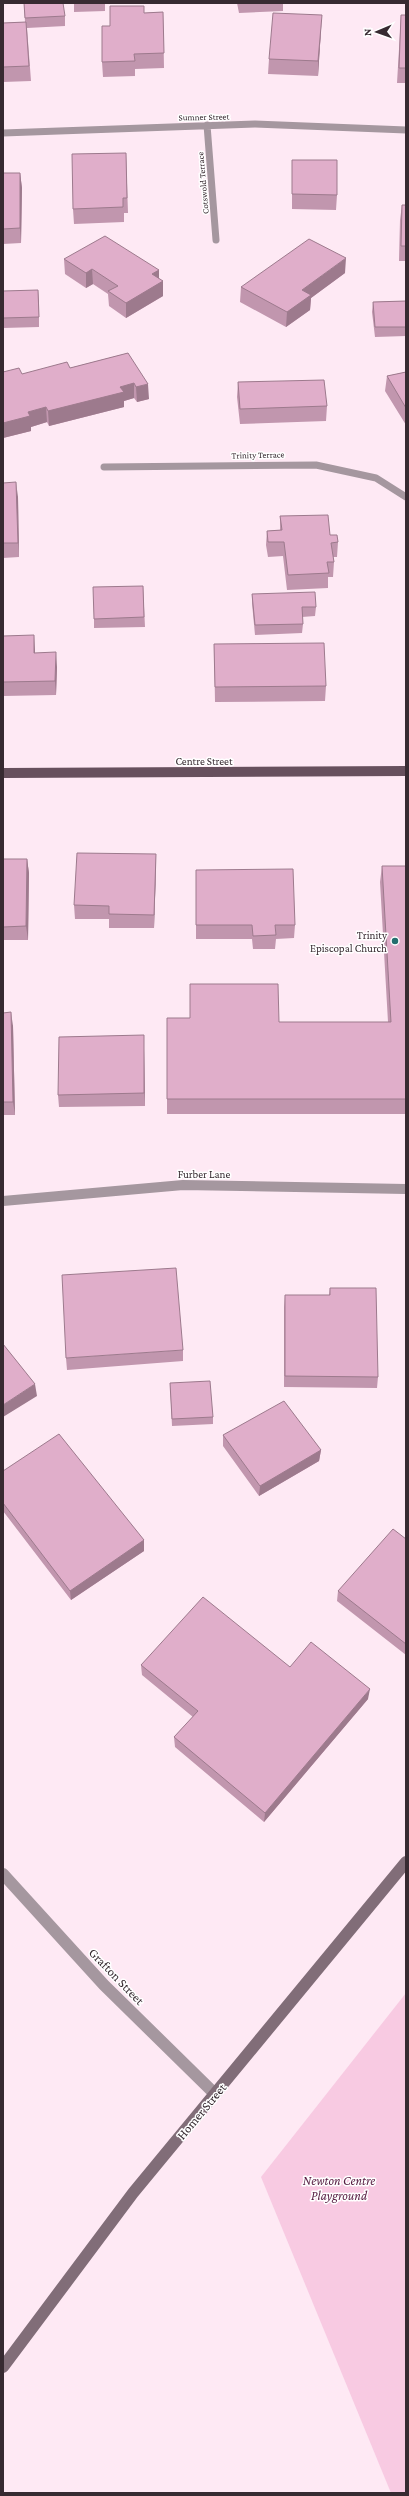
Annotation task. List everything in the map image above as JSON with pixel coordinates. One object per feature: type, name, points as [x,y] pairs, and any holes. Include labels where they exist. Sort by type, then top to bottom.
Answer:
[{"type":"main road","name":"Centre Street","points":[[3,772],[406,771]]},
{"type":"street","name":"Sumner Street","points":[[3,133],[207,125],[367,127],[406,130]]},
{"type":"street","name":"Cotswold Terrace","points":[[207,125],[216,240]]},
{"type":"street","name":"Trinity Terrace","points":[[104,467],[316,465],[376,478],[406,497]]},
{"type":"street","name":"Furber Lane","points":[[3,1200],[183,1185],[406,1189]]},
{"type":"street","name":"Homer Street","points":[[3,2367],[133,2193],[406,1862]]},
{"type":"street","name":"Grafton Street","points":[[3,1874],[104,1985],[215,2094]]},
{"type":"green space","name":"Newton Centre Playground","points":[[406,1993],[406,2493],[391,2493],[261,2177]]},
{"type":"building","points":[[24,3],[63,3],[65,16],[25,18]]},
{"type":"building","points":[[110,6],[144,6],[144,13],[163,12],[164,53],[134,54],[135,61],[102,62],[102,26],[110,26]]},
{"type":"building","points":[[273,13],[322,15],[318,61],[269,59]]},
{"type":"building","points":[[401,15],[406,15],[406,68],[399,68]]},
{"type":"building","points":[[26,22],[29,66],[3,67],[3,23]]},
{"type":"building","points":[[126,153],[127,198],[123,198],[123,207],[73,209],[72,154]]},
{"type":"building","points":[[292,160],[337,160],[337,195],[292,194]]},
{"type":"building","points":[[3,173],[20,173],[20,228],[3,229]]},
{"type":"building","points":[[402,205],[406,205],[406,246],[401,246]]},
{"type":"building","points":[[105,236],[159,270],[152,274],[163,281],[126,303],[108,291],[118,286],[92,269],[86,273],[64,259]]},
{"type":"building","points":[[309,239],[346,258],[302,290],[311,295],[287,312],[241,287]]},
{"type":"building","points":[[38,290],[39,317],[3,318],[3,291]]},
{"type":"building","points":[[406,301],[406,327],[375,327],[373,302]]},
{"type":"building","points":[[128,353],[148,384],[136,387],[134,383],[120,387],[124,392],[48,411],[46,407],[28,412],[30,416],[3,423],[3,372],[19,368],[22,374],[67,362],[70,368]]},
{"type":"building","points":[[406,372],[406,408],[387,376]]},
{"type":"building","points":[[324,380],[327,406],[240,409],[238,382]]},
{"type":"building","points":[[16,482],[18,543],[3,543],[3,483]]},
{"type":"building","points":[[328,515],[330,535],[337,535],[338,542],[331,543],[334,562],[327,562],[329,573],[288,575],[284,542],[268,542],[267,531],[282,530],[280,516]]},
{"type":"building","points":[[143,586],[144,617],[94,619],[93,587]]},
{"type":"building","points":[[315,592],[316,607],[302,607],[303,624],[255,625],[252,594]]},
{"type":"building","points":[[34,635],[34,653],[56,652],[55,681],[3,682],[3,636]]},
{"type":"building","points":[[324,643],[326,686],[215,687],[214,644]]},
{"type":"building","points":[[77,853],[156,854],[154,915],[109,914],[109,906],[74,905]]},
{"type":"building","points":[[3,859],[27,859],[26,926],[3,927]]},
{"type":"building","name":"Trinity Episcopal Church","points":[[382,866],[406,866],[406,1099],[167,1099],[167,1018],[190,1018],[190,984],[278,984],[279,1022],[391,1022]]},
{"type":"building","points":[[293,869],[295,925],[275,925],[276,935],[253,936],[252,925],[196,925],[196,870]]},
{"type":"building","points":[[11,1012],[13,1102],[3,1102],[3,1013]]},
{"type":"building","points":[[144,1035],[144,1093],[58,1095],[59,1037]]},
{"type":"building","points":[[176,1268],[183,1350],[66,1358],[62,1275]]},
{"type":"building","points":[[330,1288],[376,1288],[378,1377],[285,1376],[285,1295],[330,1295]]},
{"type":"building","points":[[3,1344],[35,1384],[3,1405]]},
{"type":"building","points":[[210,1381],[213,1417],[172,1419],[170,1383]]},
{"type":"building","points":[[284,1401],[321,1450],[260,1486],[223,1435]]},
{"type":"building","points":[[59,1434],[144,1540],[70,1591],[3,1503],[3,1471]]},
{"type":"building","points":[[393,1529],[406,1539],[406,1644],[338,1591]]},
{"type":"building","points":[[203,1597],[290,1667],[311,1642],[370,1689],[265,1813],[174,1737],[198,1711],[141,1665]]},
{"type":"place","name":"Trinity Episcopal Church","points":[[395,941]]}]
